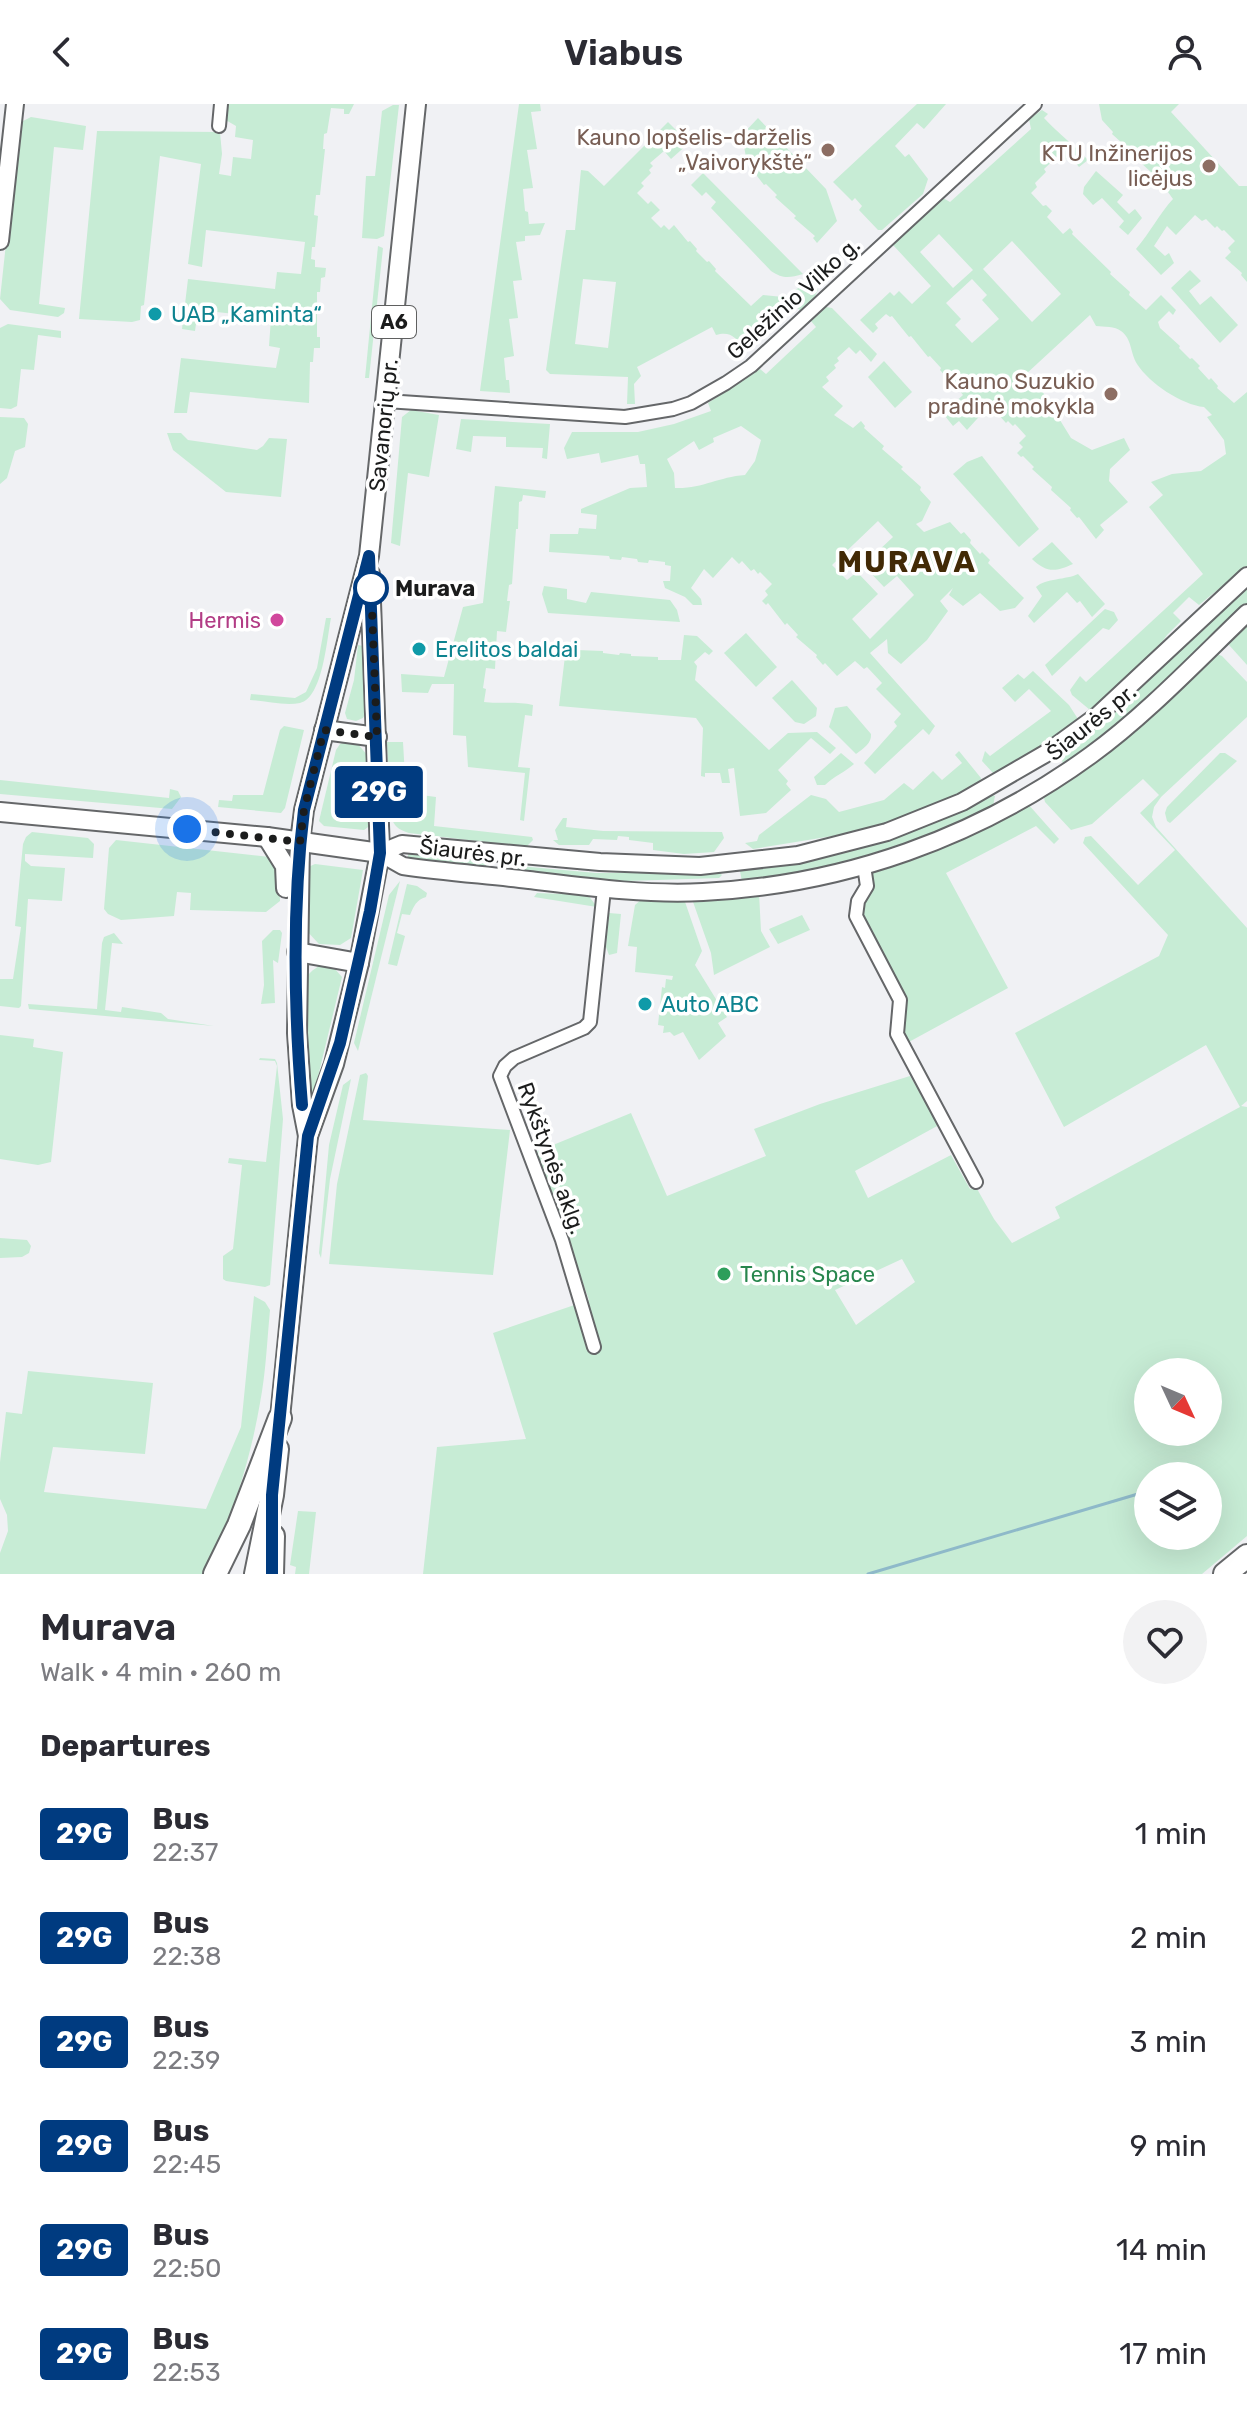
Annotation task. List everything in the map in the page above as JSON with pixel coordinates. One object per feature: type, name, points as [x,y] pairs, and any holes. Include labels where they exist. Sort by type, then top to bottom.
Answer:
[{"type":"highway","name":"Savanorių pr.","points":[[269,1572],[272,1495],[280,1418]]},
{"type":"highway","points":[[215,1574],[239,1525],[280,1418]]},
{"type":"highway","points":[[1225,1574],[1247,1556]]},
{"type":"main road","points":[[0,241],[15,104]]},
{"type":"main road","name":"Savanorių pr.","points":[[280,1418],[308,1136],[299,1063],[296,973],[300,842],[304,810],[369,556],[416,104]]},
{"type":"main road","name":"Savanorių pr.","points":[[308,1136],[334,1064],[359,963],[380,853],[369,556]]},
{"type":"main road","name":"Šiaurės pr.","points":[[380,853],[402,844],[628,864],[733,864],[798,855],[887,832],[937,813],[994,785],[1045,754],[1097,716],[1247,576]]},
{"type":"main road","name":"Šiaurės pr.","points":[[380,853],[403,866],[604,889],[718,891],[795,883],[864,866],[940,841],[1007,808],[1059,777],[1094,753],[1247,613]]},
{"type":"main road","points":[[324,730],[377,737]]},
{"type":"main road","points":[[1045,754],[1059,777]]},
{"type":"main road","points":[[994,785],[1007,808]]},
{"type":"main road","points":[[0,812],[267,837],[380,853]]},
{"type":"main road","points":[[267,837],[285,866],[287,944],[296,973]]},
{"type":"main road","points":[[498,877],[501,865],[516,853]]},
{"type":"main road","points":[[718,891],[728,879],[733,864]]},
{"type":"main road","points":[[297,952],[359,963]]},
{"type":"street","points":[[219,126],[221,104]]},
{"type":"street","name":"Geležinio Vilko g.","points":[[386,401],[625,417],[691,403],[751,366],[1035,104]]},
{"type":"street","points":[[864,866],[867,886],[854,909],[900,1000],[897,1034],[976,1182]]},
{"type":"street","name":"Rykštynės aklg.","points":[[594,1347],[562,1240],[500,1076],[514,1058],[584,1028],[590,1022],[604,889]]},
{"type":"green space","points":[[225,104],[354,104],[349,114],[344,114],[344,109],[331,108],[327,133],[324,134],[320,195],[316,195],[314,215],[318,216],[315,247],[312,247],[311,259],[315,260],[315,267],[326,268],[325,277],[321,278],[320,292],[317,292],[317,337],[320,337],[320,348],[314,348],[313,362],[310,362],[309,403],[190,392],[187,413],[174,413],[181,358],[276,368],[280,348],[269,346],[271,318],[198,310],[195,331],[182,329],[188,279],[275,289],[277,272],[301,274],[305,242],[206,230],[202,267],[188,264],[201,164],[160,156],[140,320],[79,319],[97,131],[220,132],[222,154],[219,174],[231,176],[233,157],[251,159],[253,140],[235,137],[236,126],[224,119]]},
{"type":"green space","points":[[519,104],[540,104],[541,111],[531,112],[537,149],[527,150],[533,188],[523,189],[529,224],[545,223],[540,235],[525,236],[525,241],[516,242],[522,280],[513,281],[518,318],[509,319],[514,356],[504,358],[510,393],[480,391]]},
{"type":"green space","points":[[917,104],[946,104],[924,129],[917,123],[895,146],[905,157],[909,154],[928,179],[923,194],[882,230],[878,230],[859,210],[862,206],[855,198],[852,201],[833,182]]},
{"type":"green space","points":[[1099,104],[1179,104],[1171,112],[1239,186],[1247,186],[1247,282],[1225,258],[1231,252],[1228,248],[1235,241],[1224,230],[1195,215],[1176,235],[1167,226],[1154,246],[1165,256],[1169,253],[1174,263],[1161,275],[1136,249],[1173,199],[1160,181],[1157,182],[1151,172],[1112,134],[1102,120]]},
{"type":"green space","points":[[399,105],[384,236],[362,238],[366,176],[375,176],[382,111]]},
{"type":"green space","points":[[1042,110],[1048,114],[1044,118],[1088,160],[1079,167],[1070,156],[1065,160],[1060,154],[1044,169],[1046,172],[1035,183],[1037,187],[1031,193],[1052,211],[1047,217],[1063,234],[1070,228],[1072,234],[1146,310],[1161,295],[1176,310],[1173,315],[1169,311],[1158,322],[1160,328],[1234,403],[1247,392],[1247,566],[1199,605],[1189,597],[1173,613],[1181,621],[1153,655],[1095,709],[1090,710],[1070,690],[1080,676],[1086,682],[1203,574],[1149,507],[1163,495],[1151,482],[1172,474],[1201,471],[1226,454],[1224,440],[1207,417],[1212,415],[1204,407],[1176,398],[1158,385],[1137,364],[1125,334],[1116,328],[1096,326],[1090,315],[1025,375],[1039,386],[1071,438],[1092,450],[1124,438],[1130,450],[1110,469],[1109,481],[1128,502],[1100,525],[1104,530],[1096,539],[1071,508],[1051,490],[1052,487],[1032,469],[1034,467],[1017,453],[1023,447],[1019,443],[1026,436],[1015,424],[1006,423],[997,413],[993,416],[986,409],[967,430],[959,421],[953,426],[945,416],[945,403],[951,406],[963,395],[960,388],[949,376],[947,378],[892,316],[886,314],[875,324],[878,328],[873,333],[860,320],[890,292],[894,296],[899,291],[912,304],[931,286],[893,245],[943,198],[950,202],[1031,129],[1029,119]],"holes":[[[939,234],[973,270],[953,288],[920,252]],[[1012,241],[1061,294],[1032,322],[983,269]],[[972,279],[987,295],[982,300],[999,319],[972,343],[955,325],[961,319],[946,303]]]},
{"type":"green space","points":[[31,117],[86,126],[83,150],[54,147],[39,304],[65,308],[58,317],[10,310],[0,299],[19,123]]},
{"type":"green space","points":[[758,118],[826,189],[837,221],[817,243],[813,238],[815,236],[794,218],[796,216],[775,197],[777,195],[764,185],[747,163],[742,135]]},
{"type":"green space","points":[[668,122],[689,143],[671,159],[664,151],[650,163],[653,166],[649,170],[651,173],[641,183],[644,186],[637,193],[660,210],[651,218],[661,228],[664,225],[669,230],[674,225],[751,306],[763,295],[783,297],[812,280],[818,290],[814,298],[801,311],[794,305],[744,349],[733,336],[716,335],[712,327],[637,367],[641,376],[634,384],[635,404],[627,404],[628,377],[550,374],[546,370],[566,230],[575,230],[581,170],[588,171],[604,186]],"holes":[[[583,279],[616,282],[608,348],[575,344]]]},
{"type":"green space","points":[[1096,171],[1123,195],[1117,202],[1129,214],[1135,209],[1142,218],[1128,235],[1119,227],[1124,221],[1102,198],[1093,205],[1083,194],[1084,187]]},
{"type":"green space","points":[[703,173],[803,274],[786,277],[771,271],[711,208],[716,202],[706,192],[702,196],[691,185]]},
{"type":"green space","points":[[378,246],[383,248],[369,378],[365,378]]},
{"type":"green space","points":[[1190,270],[1201,281],[1189,291],[1200,305],[1211,296],[1238,325],[1220,343],[1171,288]]},
{"type":"green space","points":[[826,307],[832,308],[877,354],[871,362],[860,350],[856,354],[849,347],[837,358],[836,368],[826,377],[829,381],[822,387],[843,406],[834,415],[853,428],[861,421],[864,428],[884,446],[882,449],[921,487],[920,490],[931,502],[922,521],[916,524],[924,532],[950,522],[961,534],[964,532],[980,554],[982,552],[990,560],[988,563],[1024,598],[1015,608],[1000,611],[980,593],[963,606],[949,595],[953,588],[940,601],[948,611],[927,640],[901,664],[888,653],[887,639],[870,653],[935,726],[929,735],[923,729],[875,774],[864,763],[897,726],[894,722],[901,714],[876,689],[882,683],[867,667],[864,669],[855,661],[837,676],[825,663],[823,665],[768,603],[766,605],[762,601],[768,595],[765,591],[772,584],[760,572],[751,571],[742,561],[739,564],[732,557],[713,578],[704,569],[691,588],[701,599],[702,605],[693,605],[685,597],[665,588],[663,581],[670,581],[671,566],[665,565],[665,562],[649,560],[648,563],[622,557],[621,560],[610,559],[609,556],[549,552],[550,534],[578,534],[579,528],[596,529],[597,515],[581,513],[581,509],[630,488],[647,487],[645,464],[640,464],[638,455],[601,463],[599,453],[567,459],[564,448],[572,432],[638,432],[711,411],[708,403],[760,369],[766,374],[816,327],[811,321]],"holes":[[[741,426],[761,440],[755,461],[745,475],[694,487],[675,488],[674,473],[667,459],[694,441],[699,450],[714,442],[713,438]],[[878,521],[893,537],[863,565],[884,587],[897,576],[914,595],[870,639],[852,619],[878,594],[857,572],[847,580],[832,565]]]},
{"type":"green space","points":[[8,324],[61,331],[61,338],[38,335],[34,370],[21,369],[17,406],[11,409],[0,408],[0,328]]},
{"type":"green space","points":[[884,361],[912,392],[895,408],[868,377]]},
{"type":"green space","points":[[411,410],[439,415],[429,477],[408,473],[400,546],[391,543],[402,417]]},
{"type":"green space","points":[[0,417],[24,418],[28,424],[25,447],[15,451],[7,478],[0,484]]},
{"type":"green space","points":[[461,419],[550,424],[547,459],[542,458],[543,448],[506,447],[506,437],[473,436],[471,452],[456,449]]},
{"type":"green space","points":[[167,433],[181,433],[188,440],[257,450],[269,438],[287,439],[281,497],[226,492],[173,450]]},
{"type":"green space","points":[[982,456],[1039,529],[1019,547],[953,474],[967,462]]},
{"type":"green space","points":[[495,486],[546,491],[545,498],[523,495],[519,502],[506,632],[497,631],[495,669],[486,668],[483,688],[486,689],[484,702],[533,705],[532,716],[525,715],[518,767],[530,768],[524,821],[520,820],[525,773],[468,767],[466,736],[453,735],[454,684],[432,684],[428,693],[402,692],[401,674],[444,677],[463,607],[483,603]]},
{"type":"green space","points":[[1052,542],[1073,564],[1051,570],[1032,559]]},
{"type":"green space","points":[[1078,574],[1105,604],[1092,617],[1080,601],[1077,603],[1067,592],[1034,623],[1028,616],[1042,596],[1036,587]]},
{"type":"green space","points":[[1247,585],[1247,603],[1113,728],[1063,766],[1062,759],[1056,755]]},
{"type":"green space","points":[[544,586],[567,589],[567,599],[586,603],[591,592],[670,600],[680,622],[548,613],[542,594]]},
{"type":"green space","points":[[1105,609],[1114,612],[1118,620],[1109,630],[1103,628],[1052,676],[1045,665]]},
{"type":"green space","points":[[326,618],[331,618],[323,666],[308,699],[288,704],[250,700],[251,694],[295,698],[306,692],[317,668]]},
{"type":"green space","points":[[1247,623],[1247,665],[1229,645],[1232,637]]},
{"type":"green space","points":[[746,633],[777,667],[756,687],[724,653]]},
{"type":"green space","points":[[684,635],[697,636],[713,651],[709,655],[705,652],[694,662],[697,666],[695,680],[769,750],[788,733],[817,732],[836,748],[830,754],[811,738],[778,770],[791,790],[766,813],[740,816],[734,768],[728,769],[730,783],[722,783],[720,773],[701,776],[703,728],[696,718],[559,706],[565,656],[570,647],[619,655],[658,657],[658,660],[681,660]]},
{"type":"green space","points":[[358,645],[363,646],[366,712],[363,718],[356,721],[347,719],[345,713],[354,680]]},
{"type":"green space","points":[[1214,653],[1222,656],[1247,682],[1247,717],[1161,797],[1152,817],[1156,827],[1247,928],[1247,1101],[1241,1106],[1247,1107],[1247,1536],[1202,1574],[423,1574],[437,1447],[526,1439],[493,1333],[589,1300],[536,1152],[631,1113],[667,1196],[766,1156],[754,1129],[820,1104],[910,1076],[939,1125],[855,1171],[868,1198],[951,1155],[970,1189],[976,1187],[1012,1243],[1060,1218],[1055,1207],[1240,1107],[1206,1045],[1064,1127],[1015,1033],[1159,956],[1168,935],[1083,843],[1085,837],[1091,836],[1138,885],[1175,850],[1140,813],[1159,795],[1143,779],[1092,824],[1071,830],[1044,798]],"holes":[[[902,1259],[915,1282],[856,1325],[835,1290]]]},
{"type":"green space","points":[[1033,671],[1069,705],[1078,719],[1054,742],[1000,773],[993,773],[982,761],[985,751],[990,756],[1051,711],[1029,689],[1015,702],[1002,688],[1018,674],[1024,679]]},
{"type":"green space","points":[[792,680],[817,708],[816,716],[804,724],[795,722],[772,698]]},
{"type":"green space","points":[[847,706],[871,734],[869,743],[856,754],[829,727],[835,708]]},
{"type":"green space","points":[[284,726],[304,730],[285,808],[281,813],[218,807],[219,800],[232,801],[233,795],[263,795],[280,730]]},
{"type":"green space","points":[[347,741],[357,743],[368,756],[371,825],[364,830],[324,826],[319,821],[336,750]]},
{"type":"green space","points":[[387,742],[403,742],[406,793],[436,797],[434,826],[532,837],[533,840],[526,847],[409,833],[399,828],[390,814]]},
{"type":"green space","points":[[959,751],[981,778],[979,786],[918,813],[857,832],[753,849],[745,843],[757,841],[759,835],[811,795],[826,799],[839,812],[884,800],[904,783],[913,790],[933,771],[942,780],[962,763],[955,755]]},
{"type":"green space","points":[[841,753],[854,764],[825,785],[817,785],[814,777]]},
{"type":"green space","points":[[1220,753],[1237,761],[1170,823],[1167,821],[1167,807]]},
{"type":"green space","points":[[0,780],[169,798],[170,789],[178,791],[181,797],[172,809],[0,794]]},
{"type":"green space","points":[[990,794],[995,796],[993,806],[939,834],[826,869],[742,882],[742,869]]},
{"type":"green space","points":[[1028,804],[1059,839],[1054,844],[1036,826],[946,873],[1008,988],[907,1043],[902,991],[862,917],[873,872],[947,845]]},
{"type":"green space","points":[[563,818],[567,818],[566,827],[603,831],[722,832],[724,838],[714,852],[684,854],[653,850],[653,843],[618,836],[617,840],[593,839],[589,845],[559,845],[553,840],[558,840],[555,830]]},
{"type":"green space","points":[[32,832],[88,838],[94,844],[93,858],[25,854],[25,861],[31,866],[65,868],[62,901],[28,899],[21,1006],[0,1006],[0,979],[13,979],[21,927],[15,926],[23,844]]},
{"type":"green space","points":[[116,840],[270,857],[279,868],[280,901],[266,912],[190,910],[191,893],[177,892],[174,916],[121,920],[104,909],[109,848]]},
{"type":"green space","points":[[408,853],[493,863],[485,868],[408,860]]},
{"type":"green space","points":[[315,864],[363,870],[351,938],[340,945],[319,944],[305,929],[306,868]]},
{"type":"green space","points":[[519,866],[596,873],[719,872],[722,875],[719,878],[596,882],[517,872],[515,870]]},
{"type":"green space","points":[[400,881],[358,1051],[354,1043],[389,895]]},
{"type":"green space","points":[[407,884],[427,893],[410,915],[402,914],[397,933],[405,936],[397,966],[388,964]]},
{"type":"green space","points":[[537,893],[588,895],[597,907],[534,897]]},
{"type":"green space","points":[[759,893],[761,931],[770,947],[714,975],[711,953],[692,899]]},
{"type":"green space","points":[[643,898],[684,899],[702,951],[695,965],[727,1017],[718,1023],[726,1036],[699,1060],[683,1032],[674,1036],[670,1032],[663,1033],[664,1026],[658,1025],[662,987],[665,988],[666,979],[672,980],[673,976],[635,972],[637,947],[628,946],[635,905]]},
{"type":"green space","points":[[609,913],[621,914],[617,953],[609,955],[606,947]]},
{"type":"green space","points":[[802,915],[810,930],[778,944],[769,929]]},
{"type":"green space","points":[[273,930],[282,933],[278,963],[273,960],[275,1003],[261,1004],[264,985],[262,941]]},
{"type":"green space","points":[[114,933],[123,944],[112,943],[105,1010],[121,1012],[122,1007],[161,1013],[168,1019],[214,1026],[29,1009],[28,1004],[97,1009],[102,943],[104,937]]},
{"type":"green space","points":[[319,966],[334,968],[342,977],[315,1089],[311,1093],[306,1055],[305,988],[308,975]]},
{"type":"green space","points":[[0,1035],[34,1039],[33,1047],[63,1052],[51,1162],[38,1165],[0,1159]]},
{"type":"green space","points":[[260,1058],[275,1059],[277,1063],[283,1119],[270,1285],[265,1287],[223,1279],[223,1256],[233,1249],[242,1165],[228,1163],[229,1158],[266,1162],[277,1066],[275,1061]]},
{"type":"green space","points":[[366,1073],[363,1120],[510,1130],[493,1275],[329,1264],[337,1184],[360,1075]]},
{"type":"green space","points":[[351,1079],[330,1179],[321,1258],[329,1145],[343,1085]]},
{"type":"green space","points":[[0,1238],[27,1240],[31,1246],[29,1253],[22,1257],[0,1258]]},
{"type":"green space","points":[[254,1296],[265,1302],[270,1310],[260,1403],[238,1490],[205,1574],[0,1574],[0,1553],[8,1531],[7,1515],[0,1499],[0,1462],[6,1412],[22,1414],[28,1371],[153,1383],[145,1454],[53,1447],[44,1492],[206,1509],[241,1427]]},
{"type":"green space","points":[[298,1511],[316,1512],[309,1574],[295,1574],[296,1567],[290,1565]]},
{"type":"waterway","points":[[868,1574],[1134,1495]]},
{"type":"bus line","name":"29G","points":[[272,1574],[272,1495],[308,1136],[329,1081],[351,1000],[380,853],[369,556],[304,810],[300,842],[296,973],[302,1105]]},
{"type":"place","name":"Kauno lopšelis-darželis „Vaivorykštė“","points":[[828,150]]},
{"type":"place","name":"KTU Inžinerijos licėjus","points":[[1209,166]]},
{"type":"place","name":"UAB „Kaminta“","points":[[155,314]]},
{"type":"place","name":"Kauno Suzukio pradinė mokykla","points":[[1111,394]]},
{"type":"place","name":"Murava","points":[[371,588]]},
{"type":"place","name":"Hermis","points":[[277,620]]},
{"type":"place","name":"Erelitos baldai","points":[[419,649]]},
{"type":"place","name":"Auto ABC","points":[[645,1004]]},
{"type":"place","name":"Tennis Space","points":[[724,1274]]},
{"type":"district","name":"MURAVA","points":[[907,562]]},
{"type":"route","points":[[187,829],[300,842],[304,810],[324,730],[377,737],[371,584],[371,588]]}]
